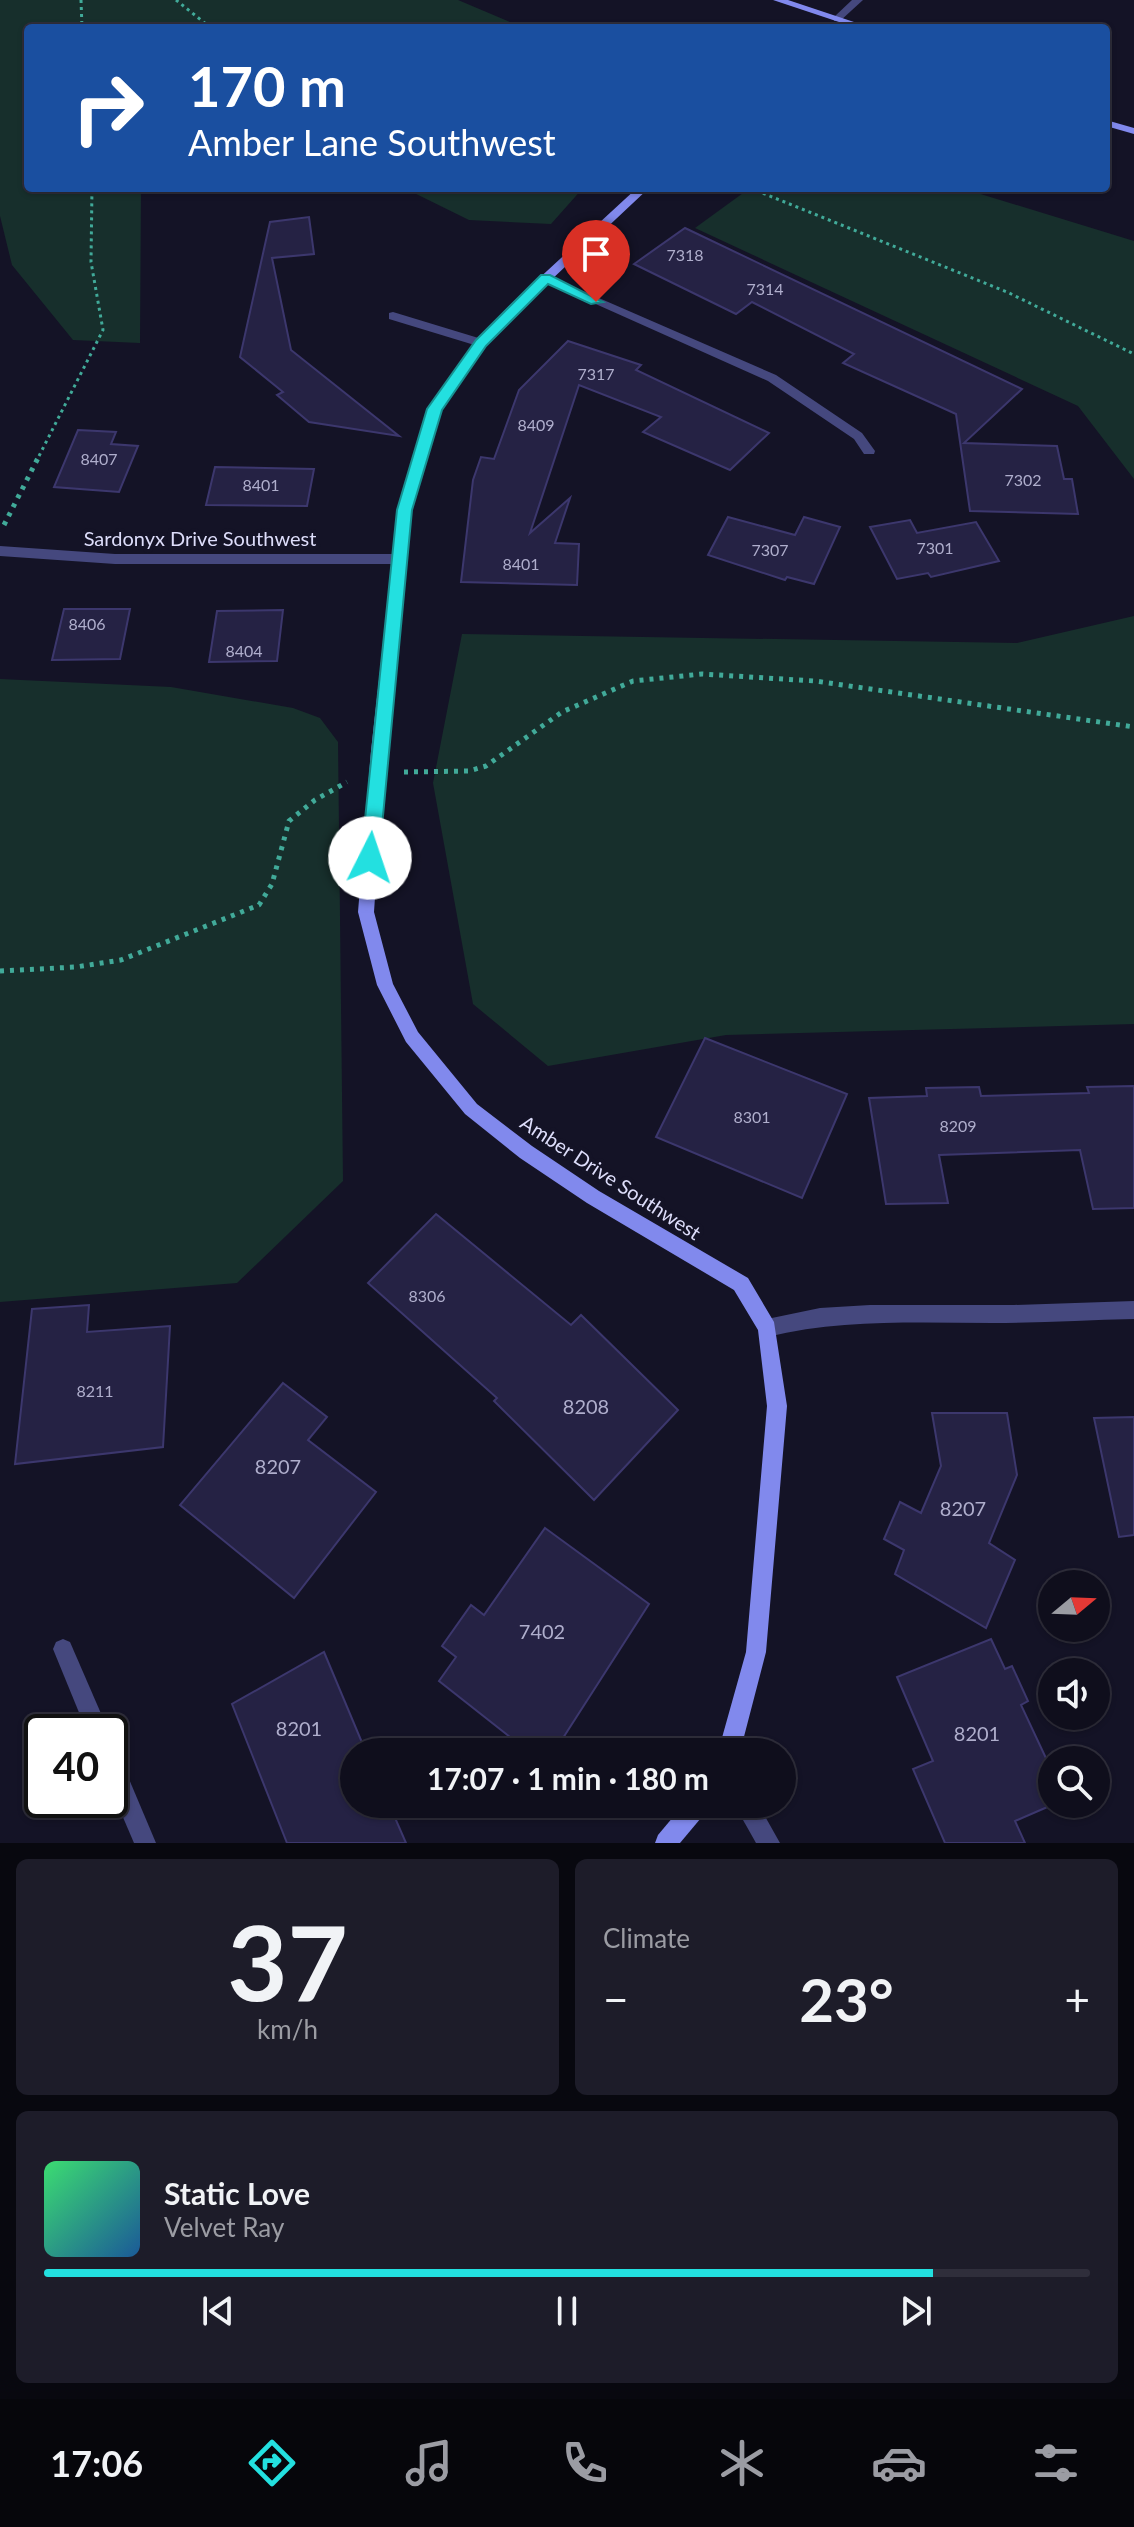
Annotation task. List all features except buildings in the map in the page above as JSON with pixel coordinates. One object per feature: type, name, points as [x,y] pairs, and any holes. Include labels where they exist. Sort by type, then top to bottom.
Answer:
[{"type":"street","points":[[778,0],[854,24]]},
{"type":"street","points":[[831,24],[858,0]]},
{"type":"street","points":[[1110,124],[1134,131]]},
{"type":"street","name":"Amber Drive Southwest","points":[[639,192],[481,343],[435,409],[405,510],[376,776],[366,912],[385,985],[412,1037],[471,1109],[526,1152],[593,1197],[741,1284],[767,1328]]},
{"type":"street","points":[[546,278],[772,378],[858,436],[869,451]]},
{"type":"street","points":[[393,316],[481,343]]},
{"type":"street","name":"Sardonyx Drive Southwest","points":[[0,551],[115,559],[400,559]]},
{"type":"street","points":[[733,1738],[756,1652],[777,1406],[767,1328],[807,1317],[861,1311],[975,1314],[1134,1310]]},
{"type":"street","points":[[63,1649],[90,1714]]},
{"type":"street","points":[[128,1803],[145,1843]]},
{"type":"street","points":[[666,1843],[687,1818]]},
{"type":"street","points":[[754,1818],[769,1843]]},
{"type":"path","points":[[81,0],[82,24]]},
{"type":"path","points":[[176,0],[206,24]]},
{"type":"path","points":[[0,533],[103,330],[91,262],[92,192]]},
{"type":"path","points":[[760,192],[1007,292],[1134,354]]},
{"type":"path","points":[[0,971],[76,967],[121,960],[239,916],[259,905],[272,884],[289,821],[307,805],[350,780],[417,769],[469,771],[486,766],[562,712],[633,681],[702,674],[815,681],[1134,727]]},
{"type":"green space","points":[[0,0],[458,0],[515,24],[24,24],[24,192],[141,192],[140,343],[73,340],[12,265],[0,216]]},
{"type":"green space","points":[[412,192],[579,192],[551,224],[469,220]]},
{"type":"green space","points":[[744,192],[974,192],[1134,241],[1134,479],[1078,406],[695,228]]},
{"type":"green space","points":[[1134,616],[1134,1024],[726,1035],[548,1066],[473,1004],[433,783],[462,634],[1017,643]]},
{"type":"green space","points":[[0,679],[171,687],[293,708],[320,718],[338,742],[343,1181],[237,1283],[0,1302]]},
{"type":"route","points":[[370,858],[378,751],[405,510],[435,409],[481,343],[546,278],[596,302]]}]
